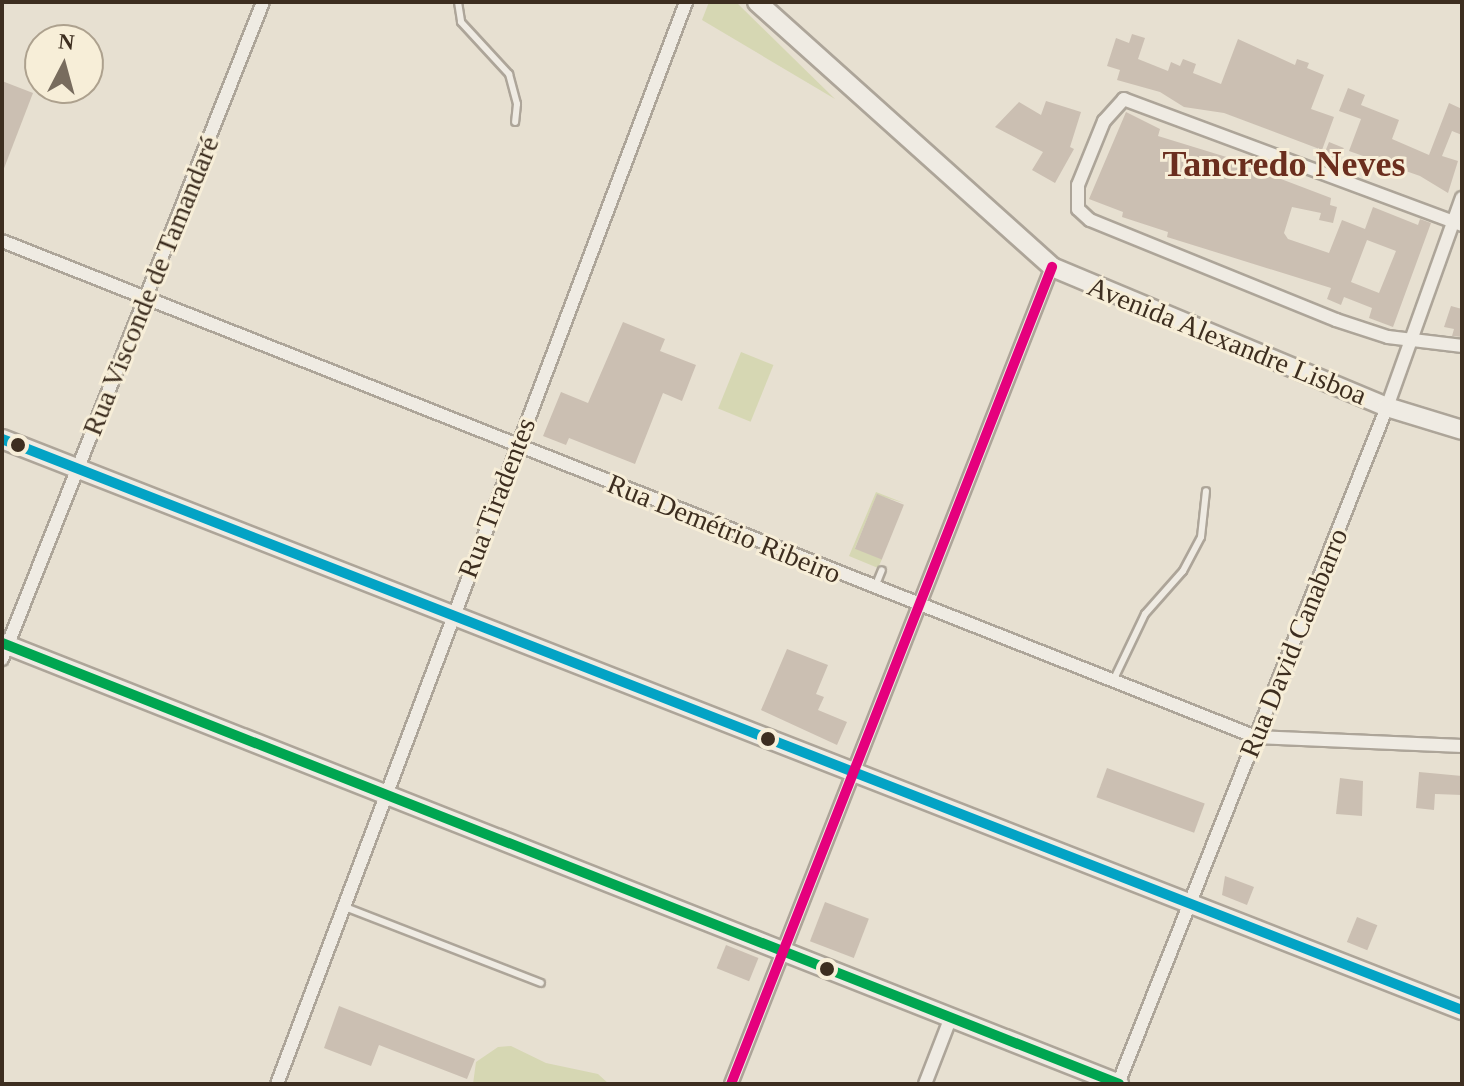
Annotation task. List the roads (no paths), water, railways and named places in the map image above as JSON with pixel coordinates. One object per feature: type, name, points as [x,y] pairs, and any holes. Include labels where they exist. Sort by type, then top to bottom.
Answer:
[{"type":"street","name":"Rua Visconde de Tamandaré","points":[[4,649],[148,296],[263,2]]},
{"type":"street","name":"Rua Tiradentes","points":[[277,1084],[452,613],[686,2]]},
{"type":"street","name":"Avenida Alexandre Lisboa","points":[[757,2],[1052,267],[1387,407],[1462,430]]},
{"type":"street","points":[[1458,223],[1137,101],[1124,99],[1113,106],[1078,185],[1078,209],[1090,220],[1336,320],[1411,339],[1462,346]]},
{"type":"street","name":"Rua David Canabarro","points":[[1119,1084],[1387,407],[1458,223],[1462,198]]},
{"type":"street","name":"Rua Demétrio Ribeiro","points":[[2,241],[148,296],[874,590],[1256,737],[1462,746]]},
{"type":"street","points":[[731,1084],[1052,267]]},
{"type":"street","points":[[2,439],[855,770],[1462,1010]]},
{"type":"street","points":[[4,649],[384,793],[783,955],[1119,1084]]},
{"type":"street","points":[[925,1084],[951,1017]]},
{"type":"lane","points":[[458,2],[461,22],[509,74],[517,104],[515,122]]},
{"type":"lane","points":[[1112,682],[1145,614],[1183,571],[1201,537],[1206,491]]},
{"type":"lane","points":[[874,590],[882,570]]},
{"type":"lane","points":[[342,906],[541,983]]},
{"type":"district","name":"Tancredo Neves","points":[[1284,165]]}]
